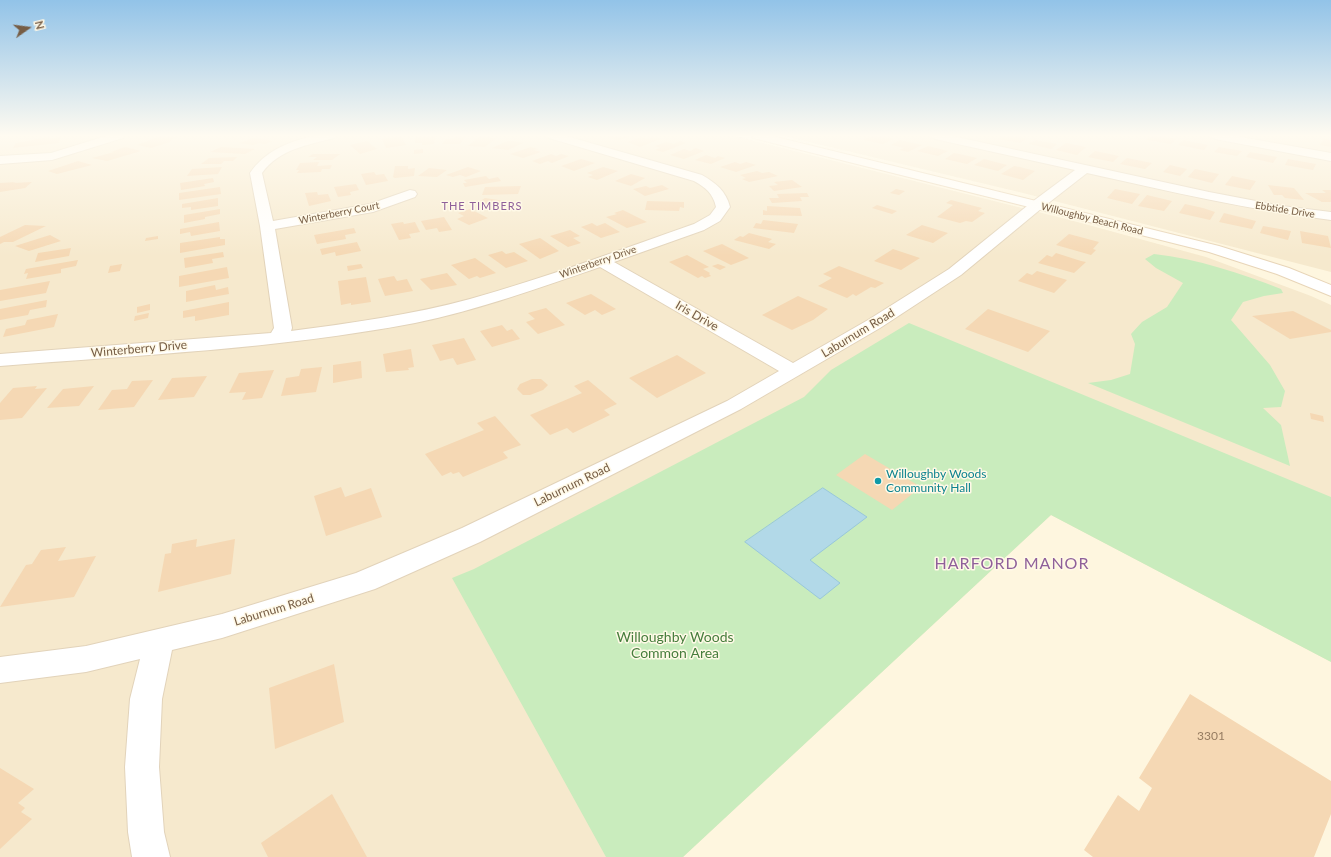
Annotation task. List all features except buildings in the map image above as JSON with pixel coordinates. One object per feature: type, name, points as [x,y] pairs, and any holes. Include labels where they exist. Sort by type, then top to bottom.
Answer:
[{"type":"street","points":[[257,176],[267,226],[283,328],[278,338]]},
{"type":"street","name":"Winterberry Drive","points":[[0,360],[278,338],[346,329],[423,315],[474,303],[601,261],[700,226],[715,218],[722,207],[722,200],[717,191],[709,184],[691,176]]},
{"type":"street","name":"Willoughby Beach Road","points":[[920,176],[1214,249],[1283,272],[1331,291]]},
{"type":"street","name":"Laburnum Road","points":[[0,670],[86,659],[222,626],[365,581],[471,535],[734,405],[874,324],[955,272],[1076,176]]},
{"type":"street","name":"Ebbtide Drive","points":[[1119,176],[1282,210],[1331,216]]},
{"type":"street","name":"Winterberry Court","points":[[267,226],[373,208],[410,194]]},
{"type":"street","name":"Iris Drive","points":[[601,261],[793,371]]},
{"type":"street","points":[[151,857],[146,832],[142,767],[146,699],[159,642]]},
{"type":"shaded area","points":[[0,176],[894,176],[1070,220],[1206,257],[1311,296],[1331,305],[1331,662],[1051,515],[683,857],[0,857]]},
{"type":"shaded area","points":[[952,176],[1331,176],[1331,272]]},
{"type":"green space","points":[[1154,254],[1187,259],[1219,267],[1281,289],[1283,293],[1264,296],[1243,302],[1231,320],[1270,365],[1285,391],[1281,407],[1263,408],[1281,425],[1290,466],[1088,383],[1111,380],[1130,374],[1135,344],[1131,334],[1142,322],[1167,307],[1183,283],[1156,268],[1145,259]]},
{"type":"green space","name":"Willoughby Woods Common Area","points":[[909,323],[1331,497],[1331,662],[1051,515],[683,857],[606,857],[452,578],[474,569],[804,397],[831,370]]},
{"type":"water","points":[[823,488],[867,517],[810,560],[840,583],[820,599],[745,542]]},
{"type":"place","name":"Willoughby Woods Community Hall","points":[[878,481]]},
{"type":"district","name":"THE TIMBERS","points":[[482,206]]},
{"type":"district","name":"HARFORD MANOR","points":[[1012,564]]}]
